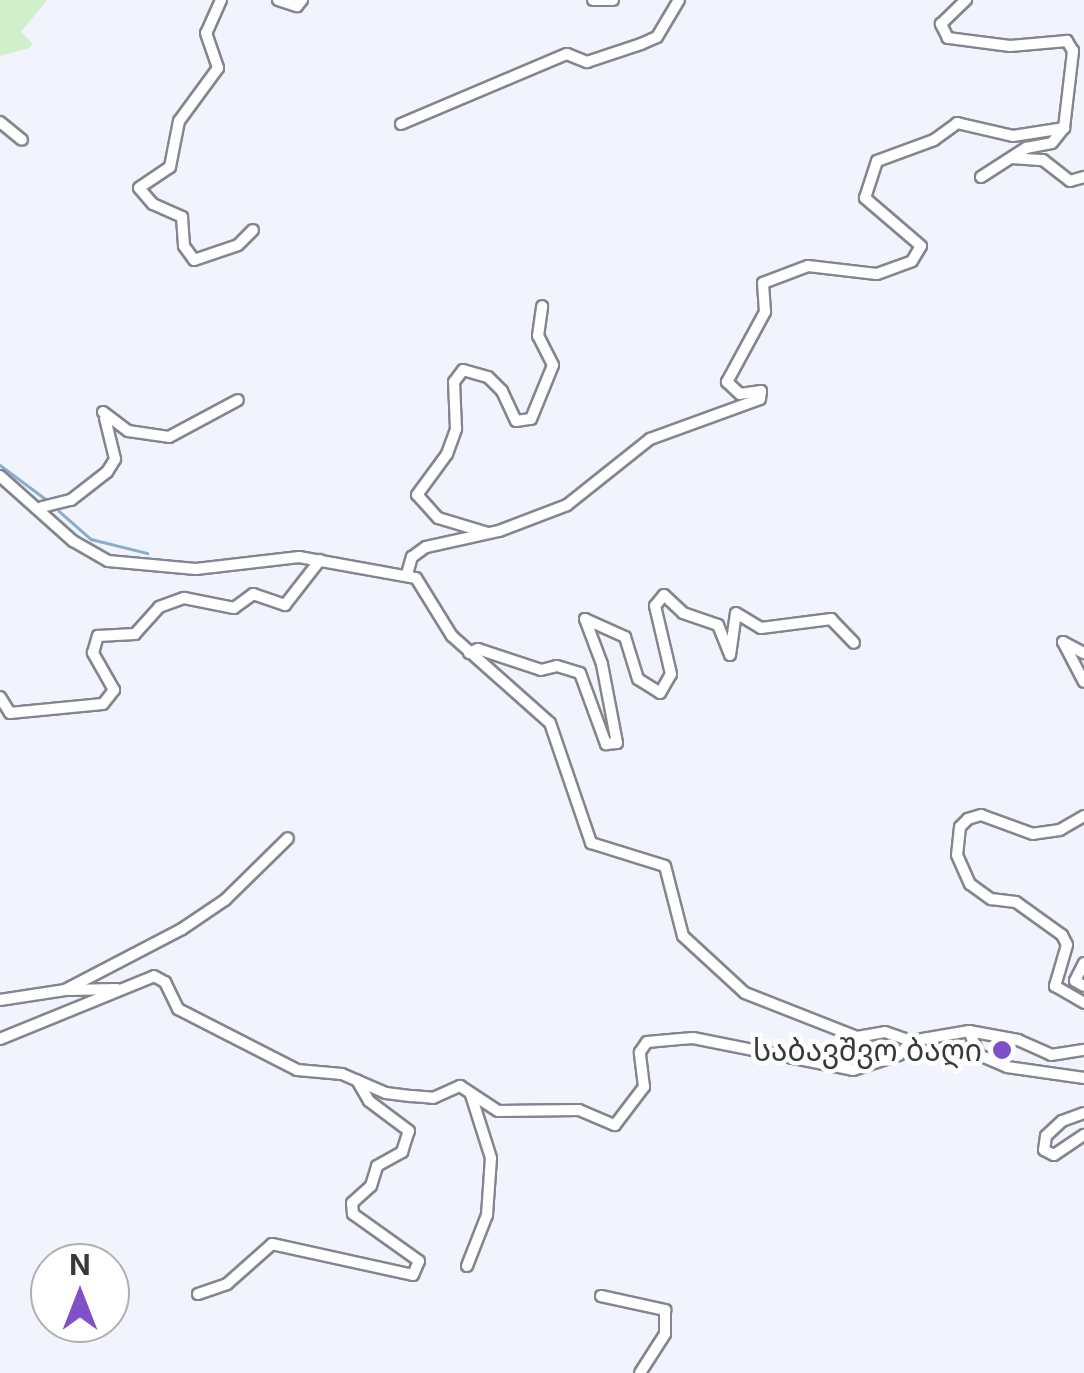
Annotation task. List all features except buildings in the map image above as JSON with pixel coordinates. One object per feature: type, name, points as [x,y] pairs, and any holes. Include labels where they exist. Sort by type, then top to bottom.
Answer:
[{"type":"street","points":[[221,0],[206,33],[218,68],[179,122],[170,167],[139,188],[153,204],[182,217],[184,246],[194,260],[238,245],[253,230]]},
{"type":"street","points":[[278,0],[297,6],[302,0]]},
{"type":"street","points":[[594,0],[612,0]]},
{"type":"street","points":[[401,124],[567,54],[587,62],[657,37],[679,0]]},
{"type":"street","points":[[966,0],[941,24],[948,38],[1010,46],[1067,41],[1073,51],[1064,128],[1052,143],[1011,158],[981,177]]},
{"type":"street","points":[[0,122],[22,140]]},
{"type":"street","points":[[407,574],[412,558],[426,547],[489,534],[567,504],[650,439],[760,399],[761,392],[740,394],[727,382],[765,312],[762,283],[808,266],[877,274],[912,261],[919,240],[873,211],[865,198],[877,161],[934,140],[957,123],[1013,136],[1064,128]]},
{"type":"street","points":[[1011,158],[1042,160],[1070,182],[1084,178]]},
{"type":"street","points":[[489,534],[438,518],[417,495],[442,467],[456,429],[454,382],[463,370],[488,377],[502,391],[516,421],[531,419],[553,365],[538,336],[542,306]]},
{"type":"street","points":[[42,507],[71,500],[107,472],[115,460],[114,439],[103,412],[128,431],[169,437],[238,400]]},
{"type":"street","points":[[0,476],[42,507],[73,541],[108,561],[196,569],[289,556],[416,578],[444,626],[550,724],[591,844],[665,866],[683,936],[728,980],[830,1030],[858,1037],[885,1032],[910,1041],[968,1031],[1018,1040],[1051,1055],[1084,1050]]},
{"type":"street","points":[[0,697],[10,713],[103,704],[114,690],[93,653],[98,636],[135,634],[159,607],[184,598],[234,608],[252,594],[285,605],[320,560]]},
{"type":"street","points":[[469,653],[478,649],[540,670],[580,672],[606,744],[618,743],[585,618],[625,637],[638,680],[660,692],[670,674],[655,606],[664,595],[684,613],[718,625],[730,655],[736,613],[761,628],[832,619],[854,643]]},
{"type":"street","points":[[1084,654],[1063,642],[1060,648],[1084,682]]},
{"type":"street","points":[[1084,816],[1060,830],[1033,834],[982,815],[968,818],[960,827],[958,856],[970,884],[991,899],[1016,902],[1062,935],[1067,946],[1055,986],[1084,1003]]},
{"type":"street","points":[[65,990],[196,920],[269,862],[288,838]]},
{"type":"street","points":[[1084,963],[1074,981],[1084,986]]},
{"type":"street","points":[[0,1039],[154,976],[165,982],[178,1009],[284,1064],[412,1096],[433,1098],[456,1086],[498,1111],[579,1110],[615,1124],[641,1095],[640,1052],[657,1040],[708,1040],[853,1070],[899,1056],[910,1041]]},
{"type":"street","points":[[0,1000],[65,990],[123,989]]},
{"type":"street","points":[[968,1031],[979,1054],[1008,1067],[1084,1078]]},
{"type":"street","points":[[198,1294],[227,1284],[272,1244],[413,1275],[419,1261],[353,1214],[352,1202],[371,1186],[377,1166],[402,1152],[409,1131],[369,1101],[356,1079]]},
{"type":"street","points":[[467,1266],[488,1216],[491,1158],[468,1090]]},
{"type":"street","points":[[1084,1113],[1062,1120],[1046,1136],[1044,1150],[1054,1155],[1084,1135]]},
{"type":"street","points":[[600,1296],[665,1310],[665,1334],[640,1373]]},
{"type":"green space","points":[[0,0],[47,0],[21,32],[33,44],[29,48],[0,56]]},
{"type":"waterway","points":[[0,465],[47,500]]},
{"type":"waterway","points":[[59,511],[91,539],[147,553]]},
{"type":"place","name":"საბავშვო ბაღი","points":[[1002,1050]]}]
